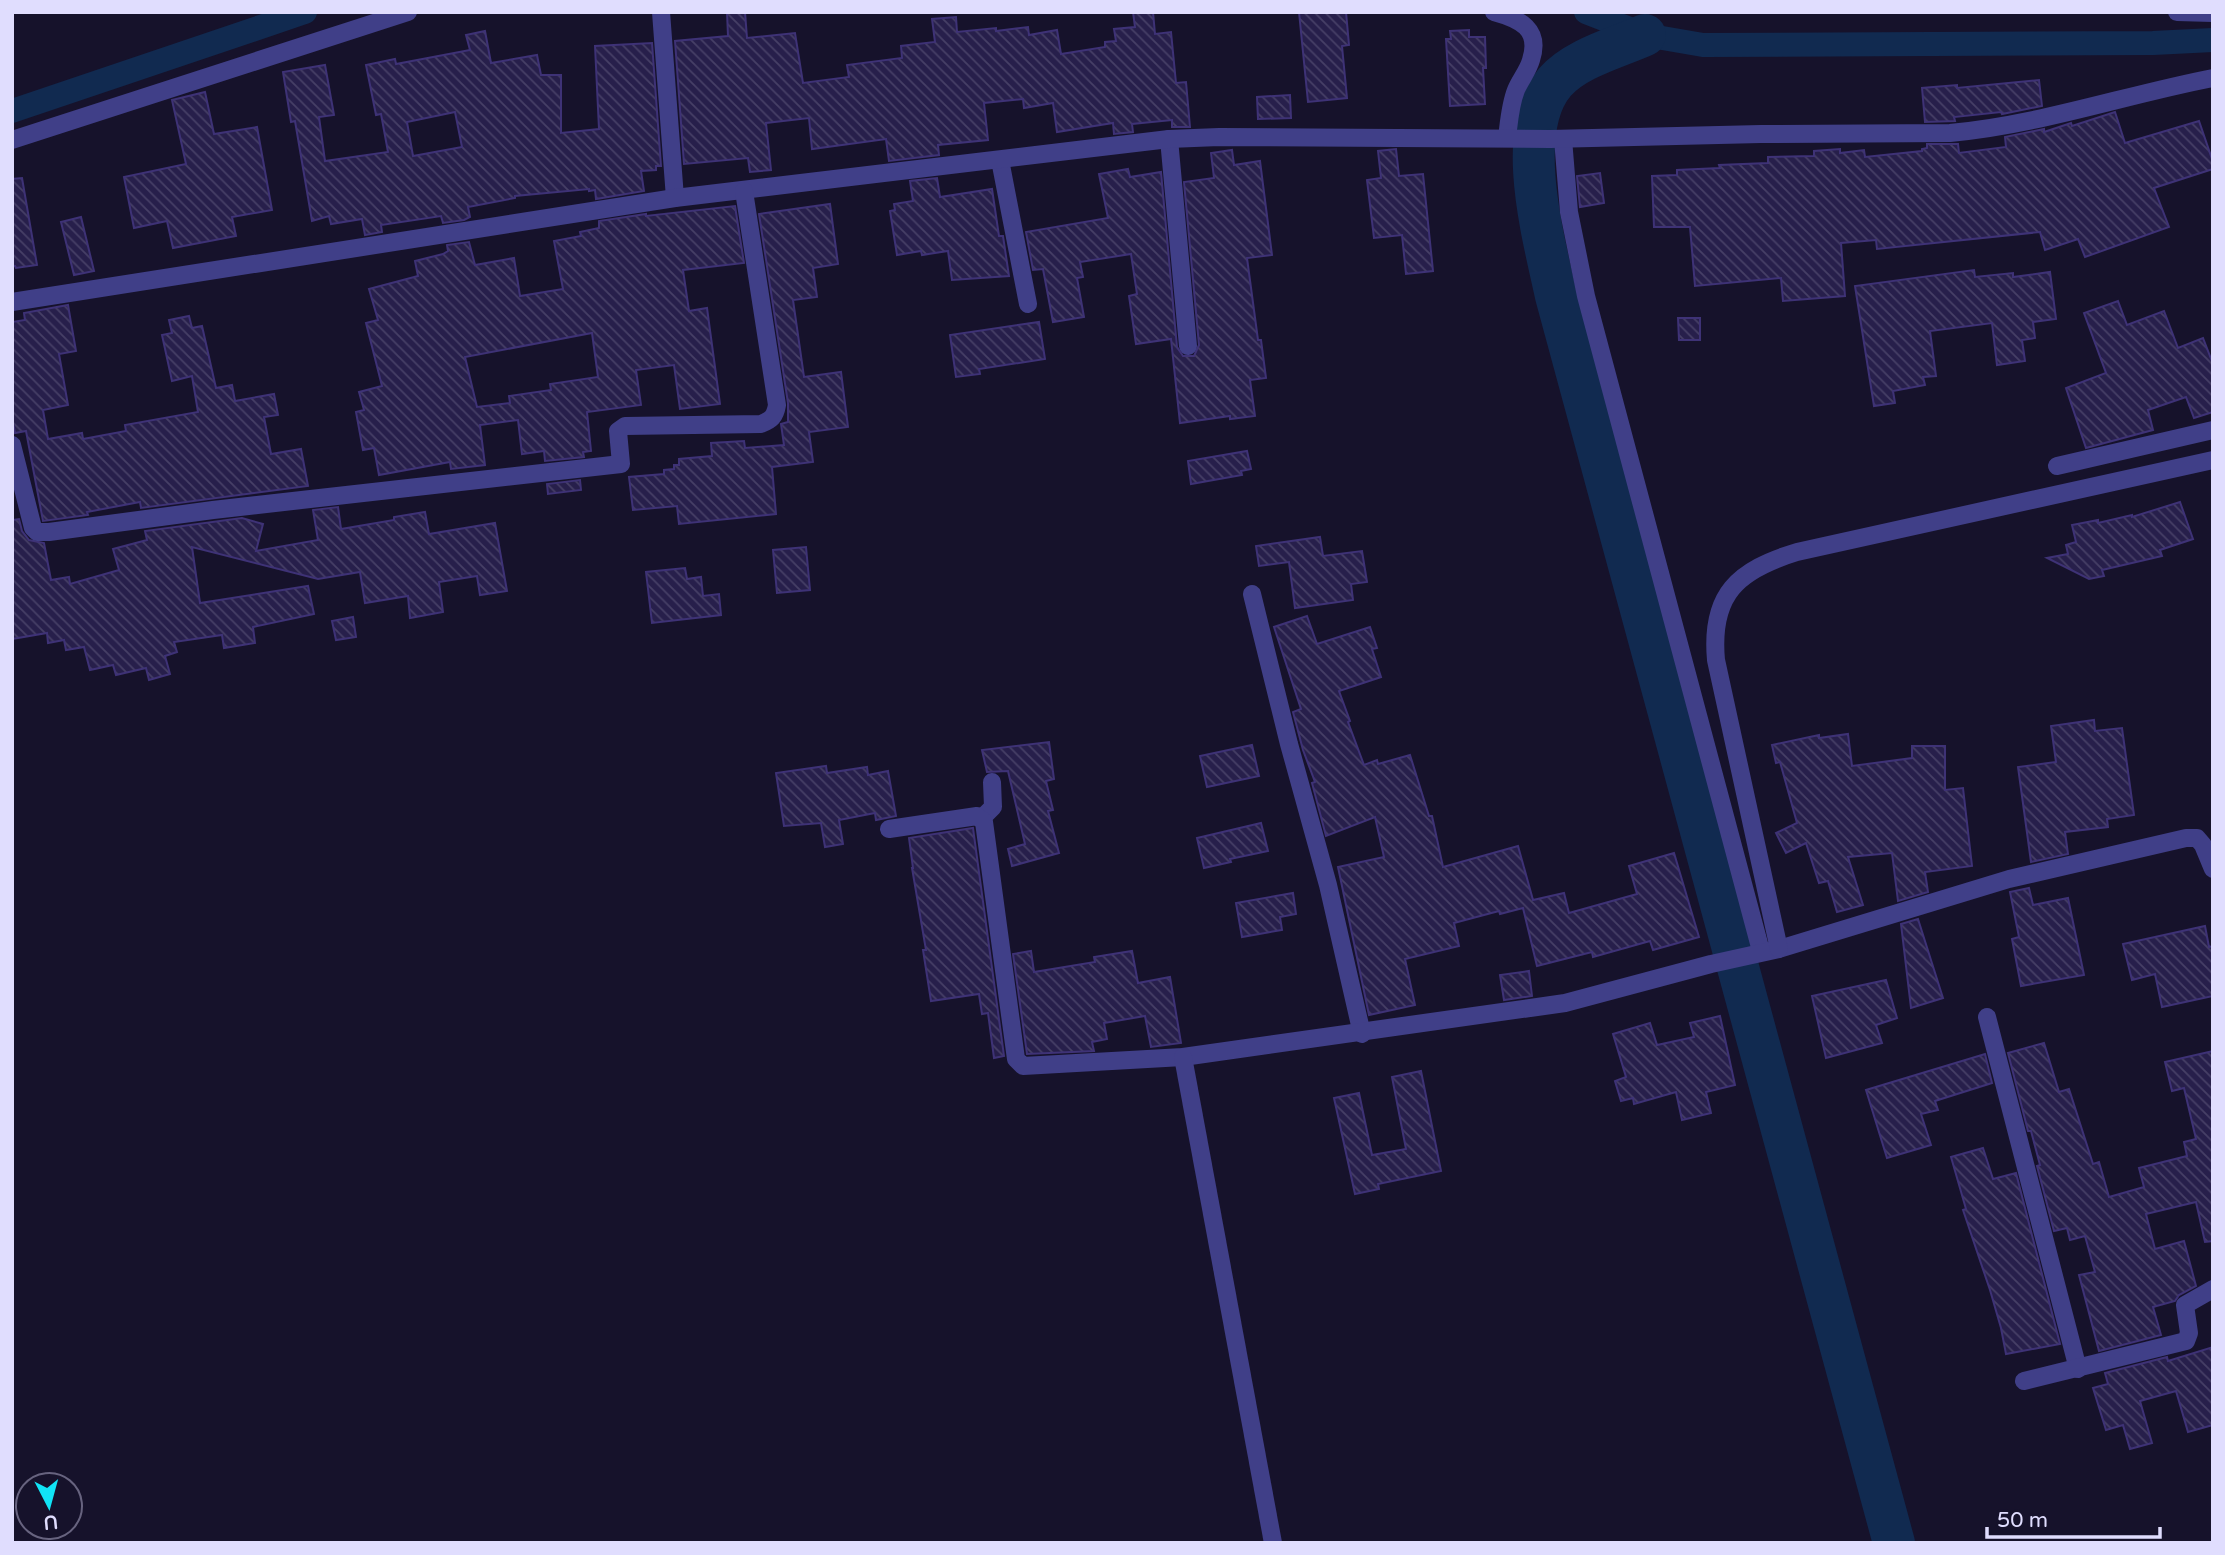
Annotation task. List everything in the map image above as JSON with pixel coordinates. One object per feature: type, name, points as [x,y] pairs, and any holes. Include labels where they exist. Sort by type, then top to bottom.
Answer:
[{"type":"street","points":[[12,140],[408,12]]},
{"type":"street","points":[[661,12],[675,198]]},
{"type":"street","points":[[1494,12],[1514,18],[1527,26],[1532,35],[1531,60],[1512,102],[1516,139]]},
{"type":"street","points":[[2177,12],[2213,13]]},
{"type":"street","points":[[12,302],[675,198],[1169,139],[1219,136],[1557,139],[1973,131],[2213,78]]},
{"type":"street","points":[[1169,139],[1188,346]]},
{"type":"street","points":[[1557,139],[1586,296],[1762,952]]},
{"type":"street","points":[[1000,160],[1028,304]]},
{"type":"street","points":[[12,445],[33,528],[37,532],[49,532],[213,510],[621,464],[618,431],[625,426],[761,424],[775,415],[777,405],[744,191]]},
{"type":"street","points":[[2057,466],[2213,430]]},
{"type":"street","points":[[1762,952],[1714,640],[1718,615],[1733,586],[1748,571],[1797,552],[2213,460]]},
{"type":"street","points":[[1252,594],[1289,744],[1328,885],[1362,1034]]},
{"type":"street","points":[[982,818],[993,807],[992,782]]},
{"type":"street","points":[[890,829],[977,816],[982,818],[1016,1059],[1018,1064],[1023,1066],[1183,1057],[1362,1034],[1565,1003],[1762,952],[2009,879],[2186,838],[2197,838],[2203,845],[2213,869]]},
{"type":"street","points":[[1987,1017],[2078,1369]]},
{"type":"street","points":[[1183,1057],[1273,1543]]},
{"type":"street","points":[[2024,1381],[2186,1341],[2189,1333],[2185,1305],[2213,1289]]},
{"type":"building","points":[[727,12],[745,12],[747,38],[795,33],[803,83],[849,77],[847,65],[902,58],[901,46],[935,42],[932,19],[956,17],[957,32],[1028,27],[1029,35],[1057,30],[1061,54],[1105,47],[1105,42],[1116,41],[1114,29],[1135,27],[1133,12],[1153,12],[1155,34],[1171,32],[1176,83],[1186,82],[1190,127],[1172,127],[1172,120],[1132,124],[1133,132],[1114,134],[1113,123],[1057,132],[1053,103],[1024,108],[1023,99],[984,103],[988,140],[938,145],[939,155],[889,161],[886,139],[812,149],[809,118],[766,123],[771,170],[750,172],[748,158],[684,164],[675,41],[728,36]]},
{"type":"building","points":[[1299,12],[1346,12],[1349,45],[1342,46],[1347,98],[1308,102]]},
{"type":"building","points":[[1469,30],[1469,37],[1485,37],[1485,104],[1450,106],[1446,39],[1451,39],[1450,31]]},
{"type":"building","points":[[485,31],[491,63],[537,55],[541,75],[561,75],[561,133],[599,129],[595,46],[652,43],[661,166],[656,166],[656,170],[641,171],[644,191],[596,199],[595,190],[589,189],[515,196],[468,207],[470,217],[464,220],[443,223],[441,216],[381,225],[382,232],[365,235],[362,219],[331,224],[329,216],[312,221],[295,121],[291,122],[283,72],[325,65],[334,115],[319,117],[325,161],[388,152],[381,114],[376,115],[366,65],[395,59],[396,64],[470,50],[466,35]],"holes":[[[455,112],[462,147],[413,156],[407,122]]]},
{"type":"building","points":[[2039,80],[2042,106],[2002,114],[1954,117],[1955,121],[1925,122],[1922,88],[1957,85],[1957,88]]},
{"type":"building","points":[[205,92],[214,134],[257,127],[272,210],[232,217],[236,236],[173,248],[167,221],[134,228],[124,177],[186,164],[172,100]]},
{"type":"building","points":[[1290,95],[1291,118],[1258,119],[1257,97]]},
{"type":"building","points":[[2115,112],[2125,143],[2199,121],[2213,169],[2154,188],[2169,227],[2085,257],[2078,239],[2045,250],[2040,232],[1877,249],[1876,240],[1841,243],[1845,296],[1783,301],[1781,278],[1695,286],[1690,227],[1654,227],[1652,176],[1677,175],[1677,170],[1720,168],[1719,165],[1768,163],[1768,157],[1814,156],[1814,151],[1840,149],[1840,153],[1864,150],[1865,157],[1922,151],[1927,148],[1927,144],[1958,144],[1959,153],[2006,147],[2005,137],[2044,129],[2044,132],[2071,123],[2072,126]]},
{"type":"building","points":[[1396,149],[1399,176],[1423,174],[1433,271],[1406,274],[1402,235],[1374,238],[1367,180],[1381,178],[1378,151]]},
{"type":"building","points":[[1232,150],[1234,165],[1260,161],[1272,255],[1247,258],[1266,378],[1250,380],[1255,416],[1230,419],[1230,416],[1180,423],[1171,339],[1136,344],[1129,296],[1137,294],[1131,254],[1080,262],[1083,277],[1077,278],[1084,317],[1053,322],[1043,269],[1033,270],[1026,232],[1108,218],[1099,174],[1128,169],[1130,177],[1161,172],[1177,347],[1183,356],[1194,356],[1199,345],[1184,182],[1214,178],[1211,153]]},
{"type":"building","points":[[1600,173],[1604,203],[1580,207],[1577,176]]},
{"type":"building","points":[[22,178],[37,265],[16,268],[12,266],[12,179]]},
{"type":"building","points":[[937,178],[940,197],[992,189],[999,236],[1003,236],[1009,276],[952,280],[948,251],[922,255],[921,251],[897,255],[890,211],[895,210],[894,204],[913,201],[910,181]]},
{"type":"building","points":[[830,204],[838,264],[813,268],[817,297],[793,300],[804,377],[841,372],[848,427],[809,432],[813,462],[772,467],[776,514],[679,524],[677,506],[633,510],[629,477],[664,474],[664,470],[674,469],[674,465],[679,465],[679,459],[712,456],[711,443],[744,441],[745,448],[784,445],[781,424],[788,422],[788,403],[759,214]]},
{"type":"building","points":[[735,206],[744,263],[683,270],[689,311],[707,308],[720,404],[680,409],[674,365],[636,370],[641,405],[587,412],[591,451],[583,452],[584,457],[545,461],[544,451],[522,454],[518,420],[480,425],[485,465],[451,469],[450,462],[379,475],[374,448],[363,450],[356,412],[364,410],[359,392],[382,386],[366,323],[378,320],[369,289],[418,276],[415,261],[443,254],[448,251],[447,245],[469,242],[475,265],[514,258],[520,296],[563,289],[554,241],[581,236],[580,232],[599,228],[599,221]],"holes":[[[592,333],[598,377],[550,384],[551,390],[509,396],[510,403],[477,407],[465,357]]]},
{"type":"building","points":[[81,217],[94,271],[74,275],[61,222]]},
{"type":"building","points":[[1974,270],[1975,277],[2013,273],[2013,277],[2050,272],[2056,319],[2033,322],[2035,338],[2022,340],[2025,361],[1997,365],[1992,323],[1930,331],[1936,376],[1923,377],[1925,385],[1893,391],[1895,403],[1874,406],[1855,286]]},
{"type":"building","points":[[2118,301],[2127,325],[2164,311],[2178,348],[2203,338],[2213,364],[2213,412],[2194,418],[2186,397],[2148,410],[2153,430],[2086,448],[2066,388],[2106,373],[2084,313]]},
{"type":"building","points":[[68,305],[76,351],[59,354],[68,405],[43,410],[48,439],[82,433],[83,439],[126,431],[125,425],[198,412],[192,376],[172,381],[162,335],[172,333],[169,320],[189,316],[192,328],[202,326],[216,388],[232,385],[235,401],[274,394],[278,415],[264,417],[271,454],[301,449],[308,486],[141,508],[140,502],[87,512],[88,515],[43,521],[26,431],[15,433],[12,418],[12,322],[25,320],[24,313]]},
{"type":"building","points":[[1678,318],[1700,318],[1700,340],[1679,340]]},
{"type":"building","points":[[1039,322],[1045,359],[979,369],[980,374],[956,377],[950,335]]},
{"type":"building","points":[[1247,451],[1251,469],[1241,471],[1242,475],[1191,484],[1188,461]]},
{"type":"building","points":[[580,480],[581,490],[548,494],[547,484]]},
{"type":"building","points":[[2180,502],[2193,539],[2160,550],[2162,556],[2102,570],[2104,576],[2089,579],[2047,558],[2068,554],[2066,545],[2076,542],[2072,525],[2132,517]]},
{"type":"building","points":[[338,507],[341,529],[425,512],[429,534],[495,523],[507,591],[480,595],[477,576],[439,582],[443,612],[410,618],[408,596],[365,603],[360,572],[318,579],[192,547],[200,603],[308,586],[314,614],[253,627],[255,643],[224,648],[222,635],[174,642],[177,652],[165,656],[170,674],[149,680],[146,668],[116,675],[113,665],[90,670],[84,647],[66,650],[64,640],[48,643],[47,633],[12,639],[12,520],[19,519],[22,531],[29,540],[44,543],[51,580],[69,577],[70,584],[119,570],[113,549],[147,540],[145,531],[242,518],[263,524],[256,551],[318,540],[313,510]]},
{"type":"building","points":[[1320,537],[1323,556],[1362,551],[1367,582],[1351,584],[1353,600],[1295,608],[1289,562],[1259,566],[1256,546]]},
{"type":"building","points":[[806,547],[810,590],[777,593],[773,550]]},
{"type":"building","points":[[685,568],[687,579],[701,577],[703,596],[719,594],[721,615],[652,623],[646,572]]},
{"type":"building","points":[[1307,616],[1317,644],[1370,627],[1377,648],[1372,649],[1381,677],[1339,691],[1350,721],[1348,722],[1364,765],[1377,760],[1378,764],[1410,755],[1429,816],[1432,816],[1443,867],[1518,846],[1533,900],[1564,893],[1569,913],[1637,894],[1629,866],[1674,853],[1699,937],[1653,950],[1650,941],[1593,957],[1592,952],[1537,966],[1523,908],[1500,914],[1499,911],[1454,923],[1459,946],[1405,959],[1415,1005],[1369,1015],[1338,867],[1384,857],[1375,817],[1326,836],[1312,783],[1315,782],[1293,712],[1301,709],[1274,627]]},
{"type":"building","points":[[353,617],[356,637],[336,640],[332,621]]},
{"type":"building","points":[[2094,720],[2095,731],[2122,728],[2134,815],[2107,819],[2108,827],[2065,832],[2068,854],[2031,862],[2018,767],[2056,762],[2051,726]]},
{"type":"building","points":[[1848,734],[1852,766],[1912,758],[1912,746],[1945,746],[1945,790],[1963,788],[1972,866],[1925,872],[1928,892],[1898,901],[1892,853],[1848,857],[1863,905],[1837,912],[1828,881],[1819,883],[1806,843],[1786,853],[1776,833],[1797,823],[1780,762],[1776,763],[1772,745],[1819,735],[1819,738]]},
{"type":"building","points":[[1049,742],[1054,779],[1046,781],[1053,810],[1048,811],[1059,853],[1012,866],[1008,849],[1025,844],[1008,771],[987,772],[982,750]]},
{"type":"building","points":[[1252,745],[1259,776],[1207,787],[1200,756]]},
{"type":"building","points":[[826,766],[827,773],[867,767],[868,775],[888,771],[896,816],[876,820],[875,813],[839,820],[843,844],[825,847],[821,823],[784,826],[776,773]]},
{"type":"building","points":[[1261,823],[1268,851],[1204,868],[1197,838]]},
{"type":"building","points":[[973,828],[1004,1056],[994,1058],[988,1013],[982,1014],[979,994],[931,1001],[909,838]]},
{"type":"building","points":[[2029,888],[2033,905],[2068,898],[2084,975],[2021,986],[2012,939],[2019,937],[2010,892]]},
{"type":"building","points":[[1293,893],[1296,914],[1280,917],[1282,930],[1242,937],[1236,903]]},
{"type":"building","points":[[1918,919],[1943,998],[1911,1008],[1901,924]]},
{"type":"building","points":[[2205,926],[2209,947],[2213,946],[2213,996],[2162,1007],[2155,974],[2132,980],[2123,944]]},
{"type":"building","points":[[1031,951],[1034,972],[1095,962],[1094,957],[1132,951],[1138,983],[1170,977],[1181,1043],[1151,1047],[1145,1016],[1104,1023],[1107,1039],[1092,1042],[1094,1051],[1027,1054],[1013,954]]},
{"type":"building","points":[[1529,971],[1532,996],[1504,1000],[1500,975]]},
{"type":"building","points":[[1886,980],[1897,1018],[1876,1025],[1882,1043],[1826,1058],[1812,996]]},
{"type":"building","points":[[1720,1016],[1735,1085],[1706,1092],[1711,1113],[1682,1120],[1676,1092],[1634,1104],[1633,1098],[1621,1101],[1615,1081],[1626,1077],[1613,1034],[1650,1023],[1657,1045],[1694,1037],[1690,1023]]},
{"type":"building","points":[[2044,1043],[2059,1092],[2069,1089],[2093,1164],[2099,1162],[2109,1197],[2144,1187],[2139,1168],[2187,1156],[2184,1142],[2196,1139],[2184,1088],[2172,1091],[2165,1062],[2213,1051],[2213,1241],[2205,1242],[2196,1202],[2146,1214],[2155,1249],[2184,1241],[2196,1286],[2179,1295],[2175,1301],[2153,1307],[2161,1335],[2099,1351],[2079,1275],[2095,1272],[2085,1236],[2070,1240],[2067,1228],[2054,1231],[2037,1166],[2040,1165],[2031,1131],[2028,1131],[2008,1053]]},
{"type":"building","points":[[1985,1054],[1992,1083],[1935,1101],[1938,1110],[1921,1114],[1931,1145],[1887,1158],[1866,1090]]},
{"type":"building","points":[[1421,1071],[1441,1171],[1378,1184],[1379,1189],[1355,1194],[1334,1098],[1359,1093],[1372,1155],[1406,1149],[1392,1077]]},
{"type":"building","points":[[1983,1148],[1993,1179],[2016,1173],[2060,1344],[2006,1354],[1990,1290],[1963,1210],[1966,1209],[1951,1157]]},
{"type":"building","points":[[2213,1347],[2213,1425],[2188,1432],[2176,1391],[2140,1401],[2152,1443],[2130,1449],[2123,1425],[2106,1430],[2093,1388],[2108,1384],[2105,1373],[2167,1357],[2168,1361]]},
{"type":"waterway","points":[[12,111],[305,12]]},
{"type":"waterway","points":[[1586,12],[1645,35],[1703,45],[2153,43],[2213,40]]},
{"type":"waterway","points":[[1645,35],[1574,66],[1555,82],[1542,103],[1536,128],[1534,156],[1539,216],[1556,296],[1894,1543]]}]
